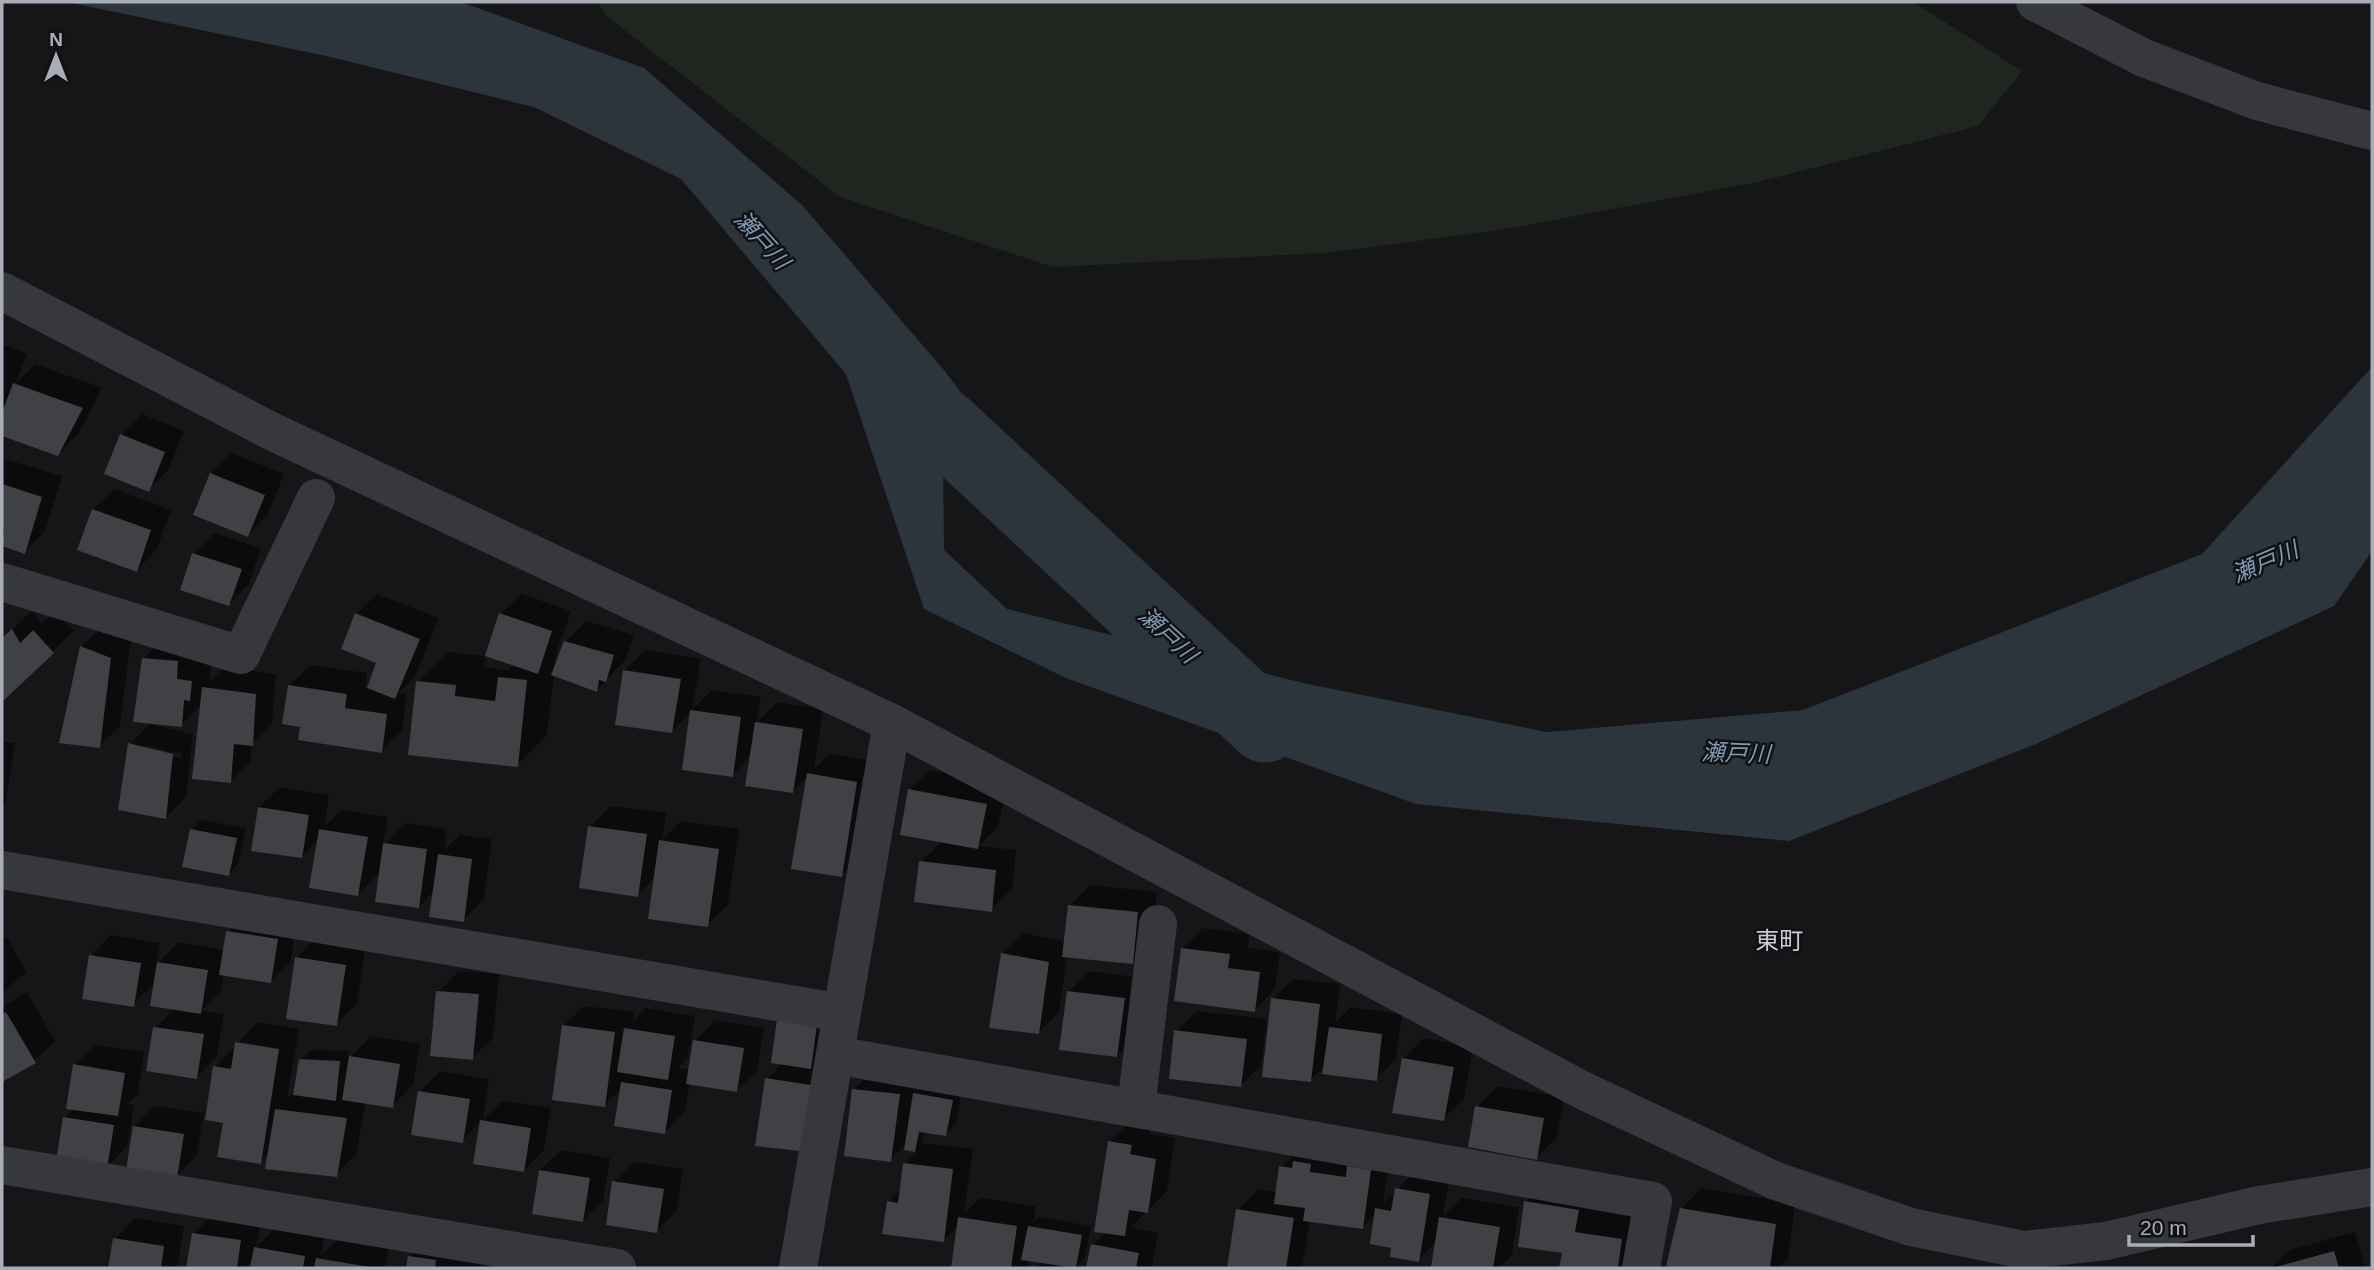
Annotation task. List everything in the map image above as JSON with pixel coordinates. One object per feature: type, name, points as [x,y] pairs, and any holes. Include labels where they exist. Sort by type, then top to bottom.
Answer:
[{"type":"street","points":[[2035,2],[2144,58],[2257,101],[2372,131]]},
{"type":"street","points":[[2,291],[271,431],[892,723],[1596,1097],[1776,1181],[1911,1227],[2012,1257],[2024,1250],[2106,1241],[2259,1205],[2372,1187]]},
{"type":"street","points":[[2,582],[241,656],[316,498]]},
{"type":"street","points":[[798,1268],[892,723]]},
{"type":"street","points":[[2,870],[842,1013]]},
{"type":"street","points":[[1136,1108],[1158,924]]},
{"type":"street","points":[[835,1055],[1653,1201],[1641,1268]]},
{"type":"street","points":[[2,1165],[617,1268]]},
{"type":"shaded area","points":[[598,2],[1913,2],[2022,71],[1978,126],[1758,182],[1500,230],[1325,253],[1053,267],[840,197],[605,15]]},
{"type":"water","points":[[67,2],[461,2],[644,68],[802,205],[943,369],[1063,524],[943,451],[944,550],[1007,609],[1303,683],[1547,732],[1803,710],[2202,554],[2372,367],[2372,551],[2334,606],[2036,744],[1789,841],[1416,804],[1066,678],[924,609],[846,374],[681,179],[534,107],[326,56]]},
{"type":"building","points":[[13,383],[83,408],[58,456],[2,436],[2,413]]},
{"type":"building","points":[[120,434],[165,452],[149,492],[104,474]]},
{"type":"building","points":[[210,473],[265,495],[248,537],[193,515]]},
{"type":"building","points":[[2,484],[42,497],[25,554],[2,546]]},
{"type":"building","points":[[92,509],[151,530],[137,572],[77,550]]},
{"type":"building","points":[[192,553],[242,569],[229,606],[180,590]]},
{"type":"building","points":[[355,613],[420,639],[395,699],[367,688],[376,663],[341,649]]},
{"type":"building","points":[[499,613],[552,631],[538,674],[485,656]]},
{"type":"building","points":[[12,629],[20,643],[33,630],[54,653],[2,702],[2,638]]},
{"type":"building","points":[[564,641],[614,655],[606,682],[599,680],[597,692],[551,675]]},
{"type":"building","points":[[80,646],[111,658],[100,748],[59,743]]},
{"type":"building","points":[[142,658],[178,661],[177,679],[192,681],[190,701],[184,700],[182,727],[133,722]]},
{"type":"building","points":[[623,670],[681,679],[672,733],[615,725]]},
{"type":"building","points":[[498,677],[527,680],[518,767],[408,755],[416,681],[456,685],[455,696],[495,701]]},
{"type":"building","points":[[288,685],[347,694],[345,708],[387,714],[382,753],[298,740],[300,727],[282,724]]},
{"type":"building","points":[[202,687],[256,694],[253,746],[234,744],[231,783],[192,779]]},
{"type":"building","points":[[690,710],[741,717],[733,777],[682,770]]},
{"type":"building","points":[[755,722],[803,729],[793,793],[745,786]]},
{"type":"building","points":[[128,743],[173,754],[166,819],[118,810]]},
{"type":"building","points":[[807,773],[857,782],[842,877],[791,869]]},
{"type":"building","points":[[908,789],[987,804],[978,849],[900,835]]},
{"type":"building","points":[[258,807],[309,815],[302,858],[251,851]]},
{"type":"building","points":[[588,826],[647,834],[638,897],[579,888]]},
{"type":"building","points":[[190,829],[237,838],[229,876],[182,867]]},
{"type":"building","points":[[319,829],[368,837],[358,896],[309,888]]},
{"type":"building","points":[[659,840],[719,849],[708,927],[648,919]]},
{"type":"building","points":[[383,843],[427,849],[419,908],[375,902]]},
{"type":"building","points":[[438,854],[472,859],[464,922],[429,917]]},
{"type":"building","points":[[919,861],[996,870],[992,912],[914,902]]},
{"type":"building","points":[[1068,905],[1138,912],[1133,964],[1062,957]]},
{"type":"building","points":[[226,931],[278,939],[271,983],[219,975]]},
{"type":"building","points":[[1181,948],[1230,954],[1228,968],[1260,972],[1255,1012],[1174,1001]]},
{"type":"building","points":[[1001,953],[1049,962],[1039,1034],[989,1028]]},
{"type":"building","points":[[89,955],[141,963],[134,1007],[82,999]]},
{"type":"building","points":[[295,957],[346,965],[337,1026],[286,1019]]},
{"type":"building","points":[[157,962],[208,970],[201,1014],[150,1006]]},
{"type":"building","points":[[436,991],[479,994],[473,1060],[430,1056]]},
{"type":"building","points":[[1067,991],[1125,998],[1117,1057],[1059,1050]]},
{"type":"building","points":[[1271,998],[1320,1004],[1311,1082],[1262,1077]]},
{"type":"building","points":[[6,1012],[36,1063],[2,1082],[2,1014]]},
{"type":"building","points":[[777,1019],[817,1025],[811,1069],[771,1063]]},
{"type":"building","points":[[562,1025],[615,1032],[605,1107],[552,1100]]},
{"type":"building","points":[[153,1027],[204,1034],[197,1079],[146,1071]]},
{"type":"building","points":[[1329,1027],[1382,1034],[1377,1081],[1322,1074]]},
{"type":"building","points":[[624,1028],[675,1036],[668,1080],[617,1072]]},
{"type":"building","points":[[1174,1030],[1247,1039],[1241,1087],[1169,1079]]},
{"type":"building","points":[[693,1040],[744,1048],[737,1092],[686,1084]]},
{"type":"building","points":[[235,1042],[279,1049],[261,1164],[217,1157],[223,1123],[205,1120],[213,1066],[231,1069]]},
{"type":"building","points":[[349,1056],[400,1064],[393,1108],[342,1100]]},
{"type":"building","points":[[1402,1058],[1454,1067],[1444,1121],[1392,1113]]},
{"type":"building","points":[[299,1059],[340,1061],[336,1101],[293,1095]]},
{"type":"building","points":[[73,1064],[125,1073],[118,1116],[66,1109]]},
{"type":"building","points":[[765,1078],[811,1085],[800,1151],[755,1146]]},
{"type":"building","points":[[621,1082],[672,1090],[665,1134],[614,1126]]},
{"type":"building","points":[[852,1089],[900,1094],[891,1162],[844,1156]]},
{"type":"building","points":[[418,1091],[470,1099],[463,1143],[411,1135]]},
{"type":"building","points":[[913,1093],[953,1100],[946,1136],[919,1132],[915,1152],[904,1150]]},
{"type":"building","points":[[1475,1106],[1544,1118],[1537,1160],[1468,1147]]},
{"type":"building","points":[[275,1109],[347,1118],[337,1177],[265,1169]]},
{"type":"building","points":[[63,1117],[114,1125],[107,1169],[56,1161]]},
{"type":"building","points":[[480,1120],[531,1128],[524,1172],[473,1164]]},
{"type":"building","points":[[133,1126],[184,1134],[177,1178],[126,1170]]},
{"type":"building","points":[[1108,1141],[1132,1145],[1130,1154],[1156,1159],[1148,1213],[1129,1210],[1125,1236],[1094,1232]]},
{"type":"building","points":[[1293,1161],[1311,1164],[1310,1172],[1346,1177],[1347,1166],[1371,1170],[1363,1229],[1303,1221],[1305,1208],[1274,1204],[1279,1166],[1292,1168]]},
{"type":"building","points":[[903,1163],[953,1169],[944,1242],[882,1234],[887,1201],[898,1203]]},
{"type":"building","points":[[539,1170],[590,1178],[583,1222],[532,1214]]},
{"type":"building","points":[[612,1181],[664,1189],[657,1233],[606,1225]]},
{"type":"building","points":[[1395,1188],[1430,1194],[1419,1262],[1390,1257],[1391,1248],[1370,1244],[1375,1208],[1391,1211]]},
{"type":"building","points":[[1524,1201],[1579,1210],[1575,1232],[1622,1239],[1618,1268],[1559,1268],[1562,1253],[1518,1247]]},
{"type":"building","points":[[1680,1208],[1776,1224],[1770,1268],[1666,1266]]},
{"type":"building","points":[[1236,1209],[1294,1218],[1286,1268],[1227,1268]]},
{"type":"building","points":[[958,1217],[1017,1226],[1011,1268],[951,1268]]},
{"type":"building","points":[[1439,1217],[1500,1227],[1493,1268],[1431,1267]]},
{"type":"building","points":[[1028,1226],[1082,1235],[1076,1268],[1021,1260]]},
{"type":"building","points":[[192,1233],[241,1240],[237,1268],[186,1268]]},
{"type":"building","points":[[113,1238],[164,1246],[161,1268],[108,1268]]},
{"type":"building","points":[[1091,1244],[1139,1253],[1136,1268],[1086,1268]]},
{"type":"building","points":[[254,1247],[305,1256],[303,1268],[250,1268]]},
{"type":"building","points":[[2334,1251],[2339,1268],[2276,1268],[2276,1267]]},
{"type":"building","points":[[408,1256],[436,1260],[435,1268],[406,1268]]},
{"type":"building","points":[[316,1258],[370,1267],[370,1268],[314,1268]]},
{"type":"waterway","name":"瀬戸川","points":[[944,427],[1265,725]]},
{"type":"district","name":"東町","points":[[1779,940]]}]
